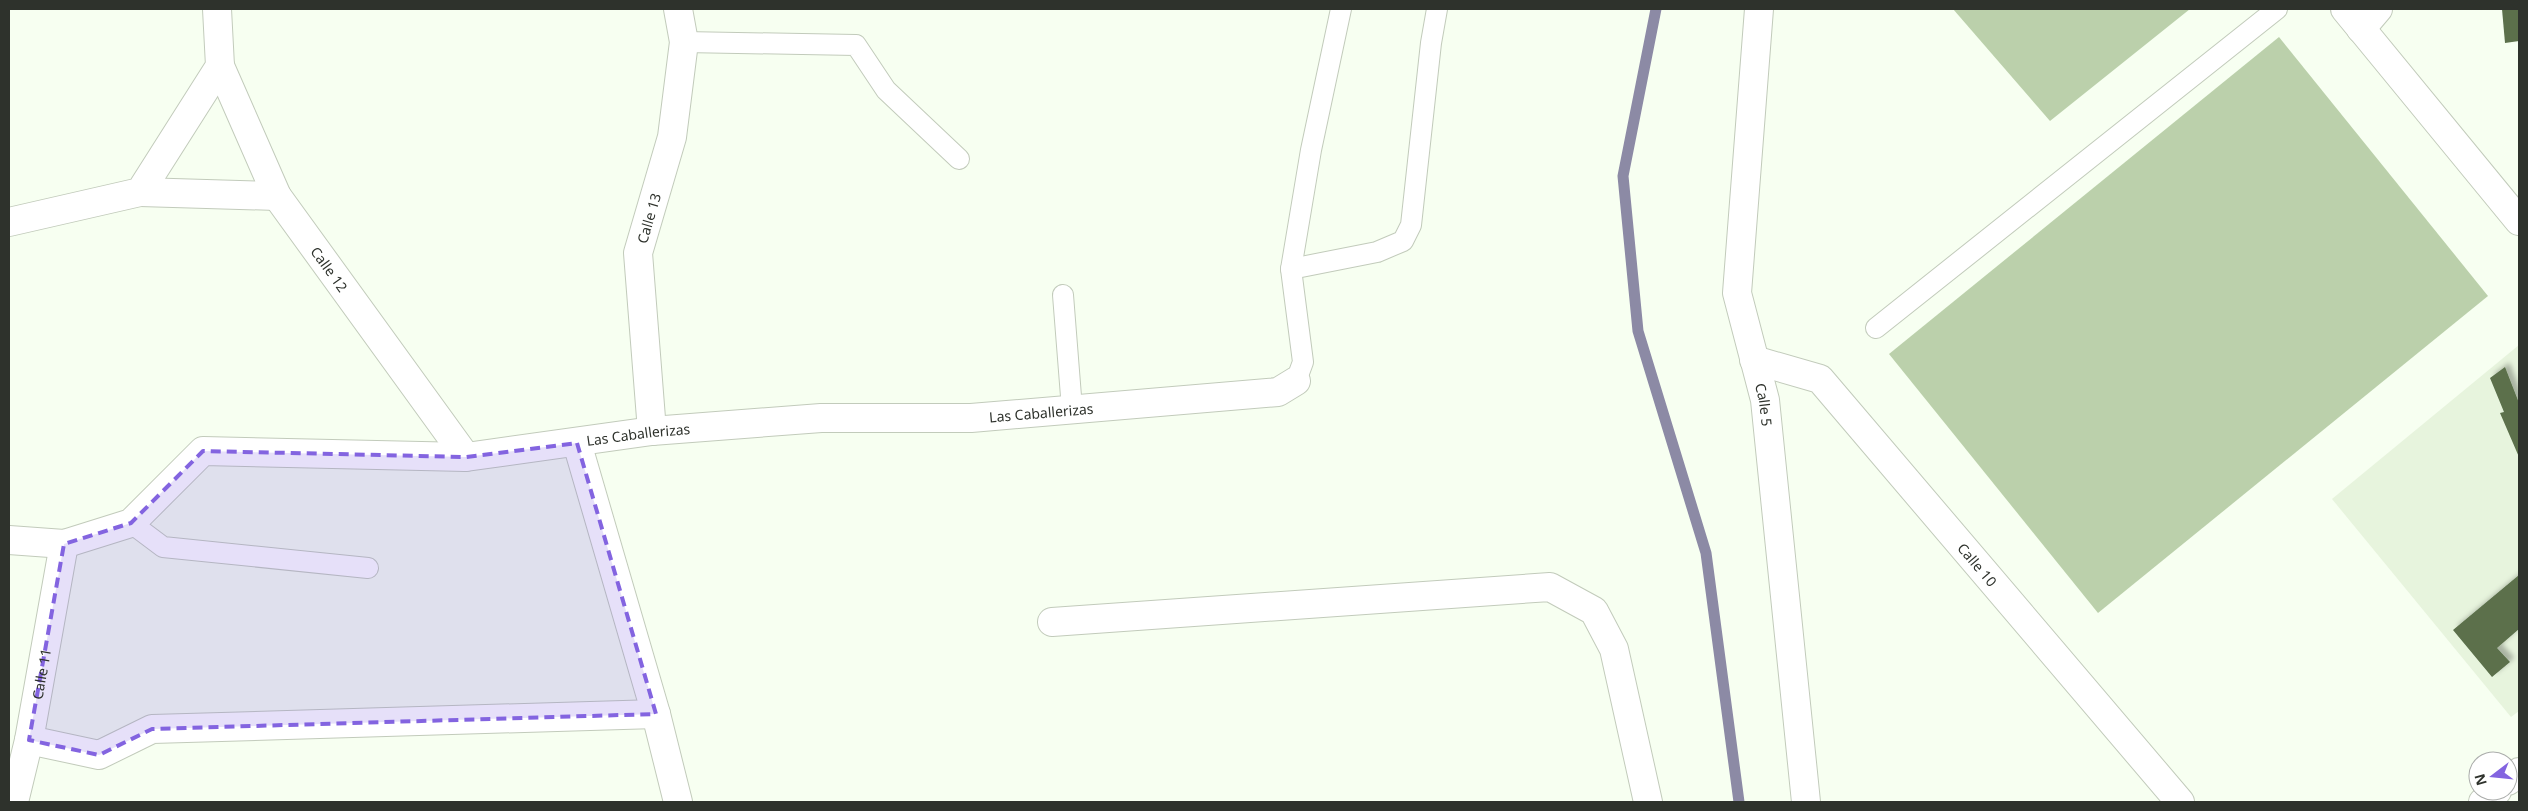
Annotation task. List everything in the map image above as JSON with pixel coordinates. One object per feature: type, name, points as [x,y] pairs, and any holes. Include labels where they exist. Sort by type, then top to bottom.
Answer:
[{"type":"street","points":[[140,192],[220,66],[217,9]]},
{"type":"street","name":"Calle 13","points":[[652,431],[638,252],[672,137],[684,42],[678,9]]},
{"type":"street","name":"Calle 5","points":[[1759,9],[1737,293],[1765,400],[1806,802]]},
{"type":"street","points":[[2378,9],[2353,19],[2519,221]]},
{"type":"street","name":"Calle 12","points":[[220,66],[277,196],[466,457]]},
{"type":"street","points":[[9,222],[140,192],[277,196]]},
{"type":"street","name":"Calle 10","points":[[1754,360],[1820,379],[2180,802]]},
{"type":"street","name":"Las Caballerizas","points":[[9,540],[64,544],[132,524],[203,451],[466,457],[652,431],[821,418],[971,418],[1278,392],[1296,381]]},
{"type":"street","points":[[577,442],[656,714],[678,802]]},
{"type":"street","name":"Calle 11","points":[[14,802],[29,740],[64,544]]},
{"type":"street","points":[[1052,622],[1550,587],[1594,611],[1614,648],[1648,802]]},
{"type":"street","points":[[29,740],[99,755],[152,729],[656,714]]},
{"type":"lane","points":[[1296,381],[1303,362],[1292,269],[1311,150],[1341,9]]},
{"type":"lane","points":[[1292,269],[1377,252],[1402,241],[1411,225],[1431,43],[1437,9]]},
{"type":"lane","points":[[1876,328],[2261,24],[2277,9]]},
{"type":"lane","points":[[684,42],[856,45],[886,90],[959,159]]},
{"type":"lane","points":[[1063,295],[1072,409]]},
{"type":"lane","points":[[132,524],[163,547],[368,568]]},
{"type":"highlighted area","points":[[577,443],[656,714],[152,729],[99,755],[29,740],[64,544],[131,523],[203,451],[466,457]]},
{"type":"shaded area","points":[[1953,9],[2190,9],[2050,121]]},
{"type":"shaded area","points":[[2279,37],[2488,296],[2098,613],[1889,354]]},
{"type":"shaded area","points":[[2519,345],[2519,711],[2511,717],[2332,499]]},
{"type":"building","points":[[2502,9],[2519,9],[2519,41],[2505,43]]},
{"type":"building","points":[[2505,367],[2519,403],[2519,457],[2500,413],[2504,412],[2490,378]]},
{"type":"building","points":[[2519,575],[2519,629],[2497,648],[2510,662],[2492,677],[2453,630]]},
{"type":"waterway","points":[[1656,9],[1623,176],[1638,331],[1706,553],[1739,802]]}]
